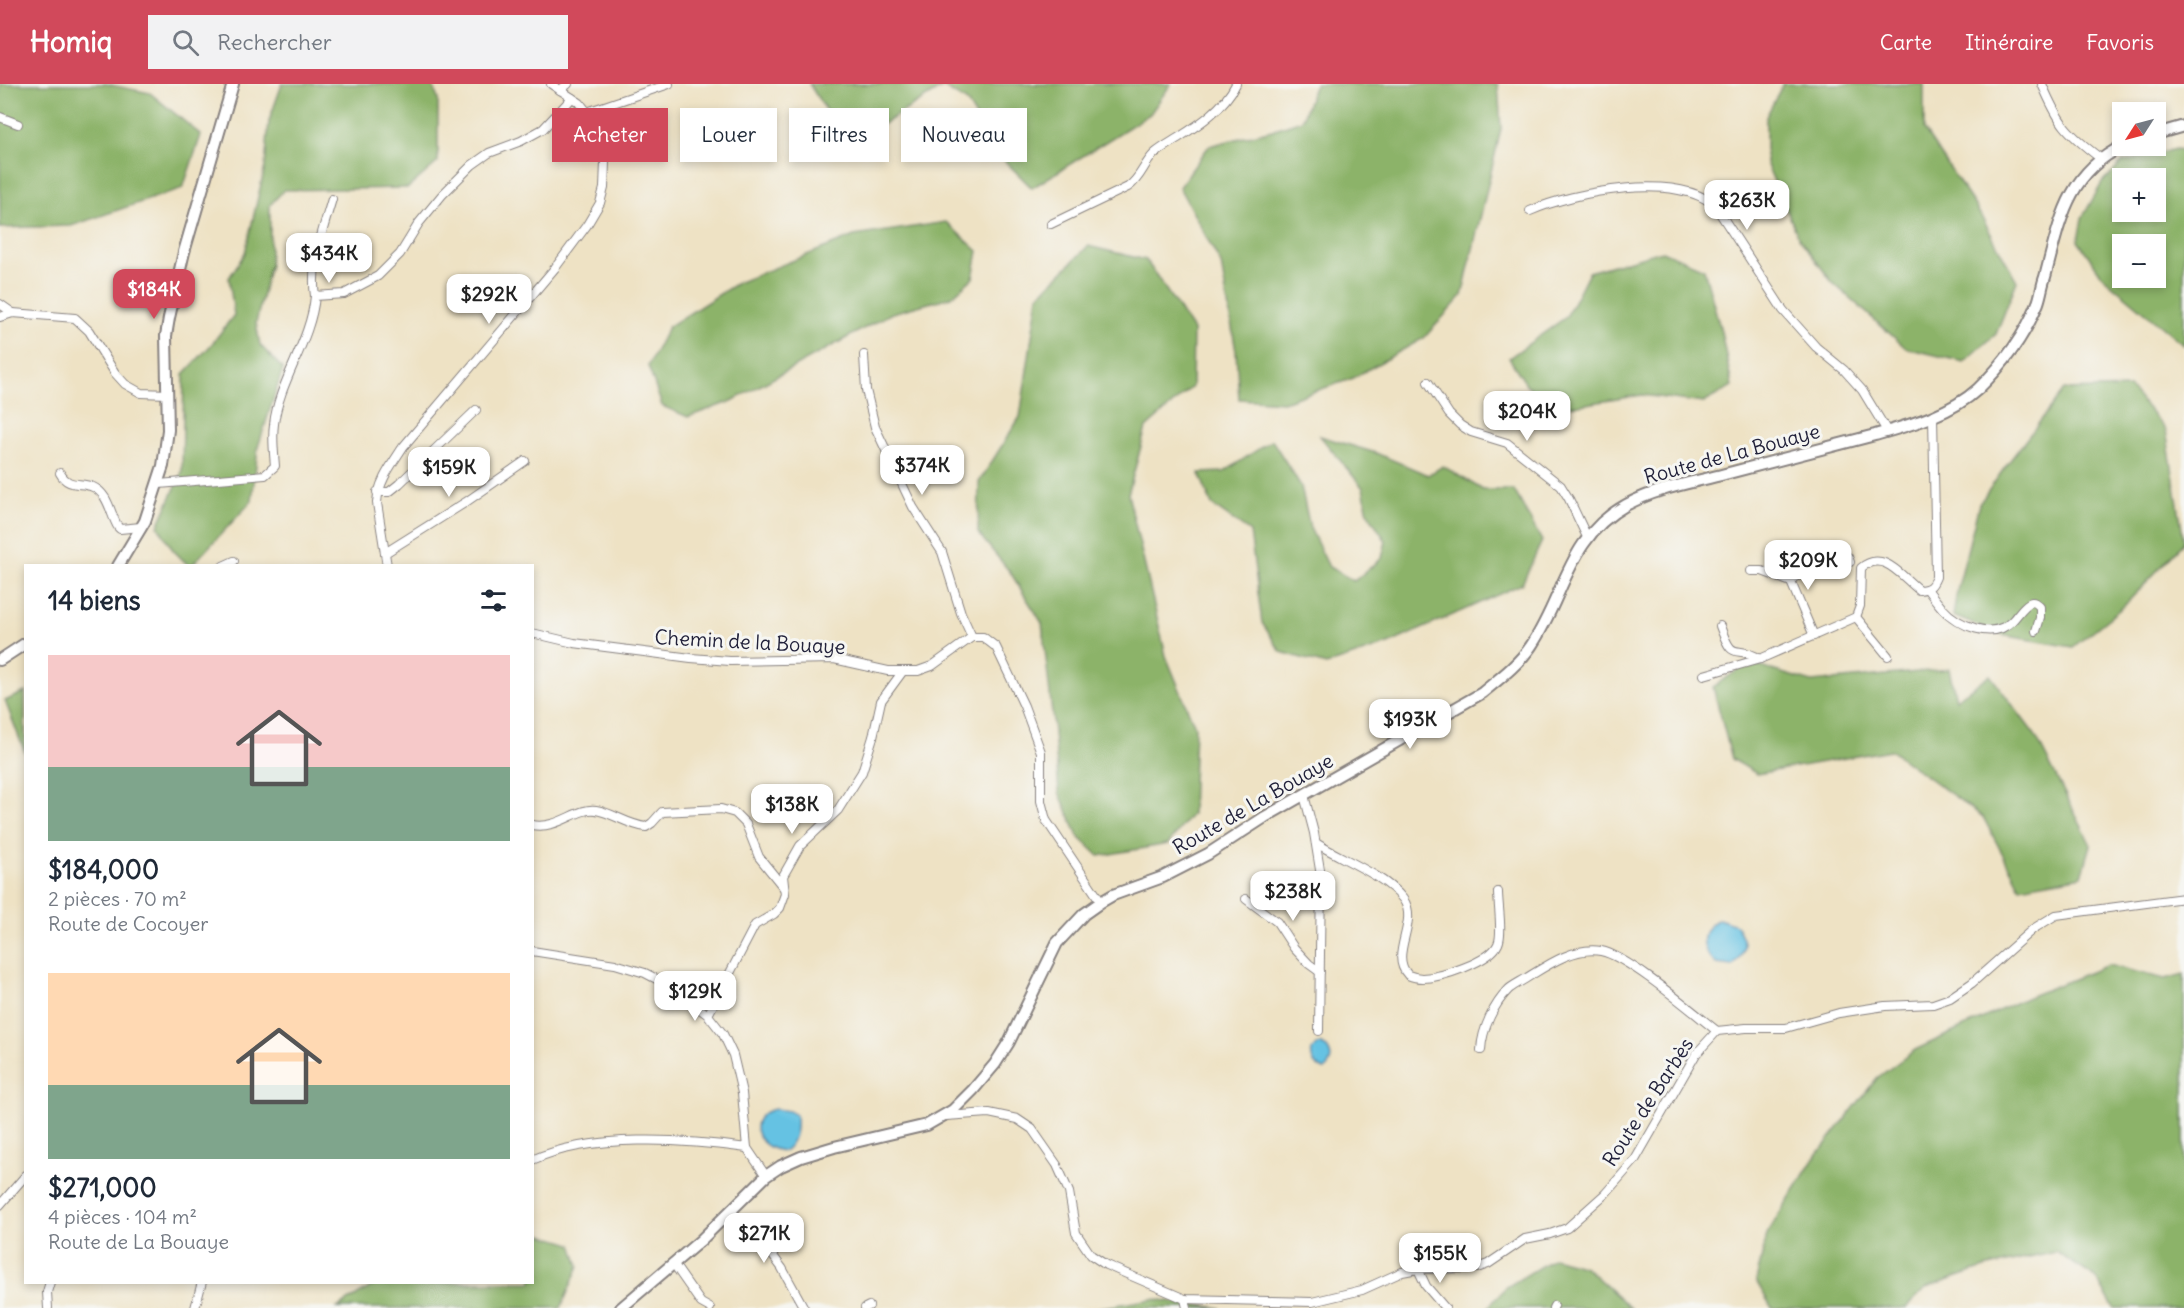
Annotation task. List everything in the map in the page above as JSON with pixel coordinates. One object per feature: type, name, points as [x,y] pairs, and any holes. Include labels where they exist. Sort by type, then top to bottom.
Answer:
[{"type":"main road","points":[[119,564],[141,527],[159,484],[166,451],[168,394],[166,336],[173,295],[233,84]]},
{"type":"main road","points":[[2166,131],[2184,126]]},
{"type":"main road","name":"Route de La Bouaye","points":[[621,1308],[732,1212],[766,1176],[781,1166],[801,1157],[927,1125],[945,1116],[974,1090],[995,1064],[1019,1023],[1057,943],[1077,920],[1101,902],[1208,854],[1265,817],[1482,693],[1531,647],[1545,622],[1571,562],[1587,537],[1602,521],[1624,506],[1663,489],[1912,424],[1953,406],[1976,391],[1995,372],[2016,344],[2038,303],[2065,207],[2077,183],[2100,158],[2112,152]]},
{"type":"main road","points":[[0,660],[24,644]]},
{"type":"street","points":[[551,84],[580,103],[583,108]]},
{"type":"street","points":[[560,90],[568,84]]},
{"type":"street","points":[[598,108],[669,84]]},
{"type":"street","points":[[1052,224],[1138,180],[1147,162],[1155,153],[1197,126],[1229,99],[1236,84]]},
{"type":"street","points":[[2042,84],[2054,113],[2071,136],[2100,158]]},
{"type":"street","points":[[315,296],[344,294],[378,276],[400,254],[419,223],[442,195],[472,165],[489,153],[543,129],[572,98]]},
{"type":"street","points":[[0,117],[18,124]]},
{"type":"street","points":[[387,564],[377,492],[403,447],[555,268],[587,225],[600,203],[604,188],[605,162]]},
{"type":"street","points":[[1530,212],[1545,205],[1600,191],[1635,188],[1671,188],[1708,199],[1716,207],[1783,310],[1816,347],[1844,370],[1862,390],[1887,431]]},
{"type":"street","points":[[159,484],[265,475],[273,470],[275,466],[274,424],[279,404],[313,316],[314,273],[332,199]]},
{"type":"street","points":[[0,304],[13,313]]},
{"type":"street","points":[[0,317],[13,313],[75,318],[82,323],[115,373],[125,384],[141,393],[168,394]]},
{"type":"street","points":[[864,355],[866,390],[874,427],[913,507],[942,552],[972,638],[983,637],[996,647],[1009,672],[1041,752],[1041,801],[1046,820],[1101,902]]},
{"type":"street","points":[[1428,382],[1449,414],[1460,425],[1471,432],[1507,443],[1561,486],[1587,537]]},
{"type":"street","points":[[377,492],[389,492],[399,484],[476,410]]},
{"type":"street","points":[[1704,675],[1760,659],[1856,617],[1860,606],[1861,568],[1867,563],[1875,560],[1884,561],[1919,590],[1928,590],[1933,586],[1936,578],[1933,415]]},
{"type":"street","points":[[385,554],[525,461]]},
{"type":"street","points":[[60,473],[63,479],[72,484],[93,487],[101,494],[107,501],[120,529],[141,527]]},
{"type":"street","points":[[1791,582],[1793,578],[1845,555],[1850,562]]},
{"type":"street","points":[[227,564],[234,561]]},
{"type":"street","points":[[1751,571],[1762,571],[1791,582],[1814,636]]},
{"type":"street","points":[[1928,590],[1943,609],[1975,629],[1995,630],[2010,624],[2026,606],[2032,602],[2036,603],[2040,607],[2040,618],[2036,631]]},
{"type":"street","points":[[1856,617],[1888,656]]},
{"type":"street","points":[[1720,626],[1730,649],[1734,652],[1749,653],[1760,659]]},
{"type":"street","name":"Chemin de la Bouaye","points":[[534,633],[574,643],[691,658],[730,661],[834,659],[888,671],[918,671],[932,666],[972,638]]},
{"type":"street","points":[[708,1015],[754,925],[780,908],[785,894],[783,876],[800,846],[838,810],[862,772],[881,701],[903,671]]},
{"type":"street","points":[[1304,795],[1316,843],[1321,876],[1319,1031]]},
{"type":"street","points":[[534,825],[552,825],[585,811],[595,810],[646,826],[662,812],[721,810],[735,813],[746,824],[759,857],[784,888]]},
{"type":"street","points":[[1316,843],[1373,875],[1403,899],[1407,908],[1407,923],[1401,952],[1402,966],[1408,975],[1420,978],[1438,976],[1477,963],[1493,950],[1498,944],[1500,935],[1498,892]]},
{"type":"street","name":"Route de Barbès","points":[[945,1116],[989,1113],[1017,1119],[1032,1129],[1057,1166],[1069,1192],[1076,1233],[1083,1246],[1106,1265],[1185,1299],[1312,1302],[1362,1290],[1402,1272],[1418,1269],[1477,1268],[1488,1264],[1526,1239],[1567,1228],[1605,1194],[1635,1160],[1696,1054],[1718,1031],[1786,1028],[1839,1013],[1885,1006],[1933,1004],[1950,998],[1972,983],[2033,929],[2056,915],[2184,898]]},
{"type":"street","points":[[1246,899],[1277,922],[1294,948],[1320,972]]},
{"type":"street","points":[[534,951],[615,964],[638,971],[668,985],[708,1015],[729,1044],[742,1093],[747,1148],[766,1176]]},
{"type":"street","points":[[1481,1050],[1490,1016],[1510,989],[1553,962],[1576,953],[1589,951],[1601,951],[1633,967],[1718,1031]]},
{"type":"street","points":[[534,1159],[579,1145],[635,1142],[690,1142],[747,1148]]},
{"type":"street","points":[[0,1205],[24,1177]]},
{"type":"street","points":[[732,1212],[768,1249],[782,1268],[804,1308]]},
{"type":"street","points":[[673,1263],[701,1303],[710,1308]]},
{"type":"street","points":[[1418,1269],[1426,1286],[1445,1308]]},
{"type":"street","points":[[48,1308],[47,1292],[49,1284]]},
{"type":"street","points":[[195,1308],[201,1284]]},
{"type":"street","points":[[1185,1299],[1187,1308]]},
{"type":"green space","points":[[0,84],[106,84],[150,93],[201,135],[183,188],[71,226],[0,228]]},
{"type":"green space","points":[[282,84],[432,84],[438,99],[438,162],[408,188],[284,190],[270,205],[270,264],[256,323],[260,345],[283,369],[258,447],[252,501],[193,564],[187,564],[173,550],[158,526],[182,472],[184,374],[211,345],[234,315],[229,278],[245,253],[265,167],[269,121]]},
{"type":"green space","points":[[809,84],[1171,84],[1150,114],[1032,188],[1006,162],[1027,162],[1027,108],[970,108],[966,101],[943,87],[909,108],[901,108],[901,113],[889,120],[889,108],[824,108]]},
{"type":"green space","points":[[1315,84],[1498,84],[1501,129],[1462,296],[1424,338],[1351,379],[1283,402],[1239,399],[1236,351],[1221,264],[1179,187],[1209,146],[1302,120]]},
{"type":"green space","points":[[1783,84],[1924,84],[1924,130],[1977,209],[2017,281],[1996,334],[1964,362],[1906,348],[1832,282],[1799,238],[1766,163],[1766,117]]},
{"type":"green space","points":[[2176,149],[2184,150],[2184,345],[2116,288],[2166,288],[2166,234],[2112,234],[2112,285],[2103,277],[2078,241],[2082,218],[2102,183],[2112,173],[2112,222],[2166,222],[2166,168],[2117,168],[2123,162],[2147,156],[2166,156],[2166,151]]},
{"type":"green space","points":[[946,222],[978,251],[973,278],[951,297],[892,313],[732,401],[688,417],[662,406],[648,366],[668,327],[737,283],[854,236]]},
{"type":"green space","points":[[1088,246],[1146,260],[1193,330],[1192,387],[1146,428],[1128,494],[1166,656],[1195,727],[1192,814],[1168,844],[1099,856],[1078,836],[1059,792],[1042,623],[1010,572],[978,533],[979,482],[1020,417],[1038,296]]},
{"type":"green space","points":[[1662,251],[1704,269],[1721,331],[1732,386],[1704,403],[1642,395],[1580,405],[1551,407],[1526,384],[1509,358],[1566,317],[1589,272]]},
{"type":"green space","points":[[2130,388],[2166,430],[2184,542],[2124,606],[2073,647],[2001,635],[1953,616],[1979,504],[2064,390]]},
{"type":"green space","points":[[1320,436],[1376,453],[1428,475],[1443,466],[1483,490],[1514,490],[1542,541],[1522,584],[1388,644],[1326,665],[1281,652],[1262,623],[1250,532],[1212,505],[1199,473],[1224,472],[1272,440],[1301,486],[1310,528],[1329,567],[1354,581],[1382,558],[1386,541],[1368,513],[1363,488]]},
{"type":"green space","points":[[1748,663],[1812,682],[1949,669],[1956,699],[1990,675],[2035,735],[2091,845],[2082,876],[2020,887],[1983,817],[1890,750],[1757,774],[1732,759],[1713,687]]},
{"type":"green space","points":[[24,692],[24,750],[5,701]]},
{"type":"green space","points":[[2108,965],[2165,979],[2184,974],[2184,1308],[2114,1308],[2096,1278],[2056,1252],[1984,1268],[1926,1288],[1906,1308],[1772,1308],[1756,1281],[1767,1234],[1811,1163],[1877,1078],[1915,1050],[2028,997]]},
{"type":"green space","points":[[534,1232],[572,1244],[579,1266],[561,1308],[337,1308],[375,1284],[534,1284]]},
{"type":"green space","points":[[1554,1258],[1585,1267],[1631,1308],[1488,1308],[1505,1288]]},
{"type":"green space","points":[[1153,1299],[1221,1308],[1097,1308]]},
{"type":"water","points":[[1719,919],[1736,925],[1744,942],[1743,951],[1733,966],[1716,964],[1704,947],[1707,929]]},
{"type":"water","points":[[1320,1044],[1327,1048],[1331,1057],[1329,1065],[1324,1070],[1316,1064],[1312,1057],[1312,1050]]},
{"type":"water","points":[[775,1109],[789,1111],[796,1115],[795,1135],[791,1144],[784,1151],[766,1144],[757,1132],[756,1124],[759,1118],[765,1112]]}]
